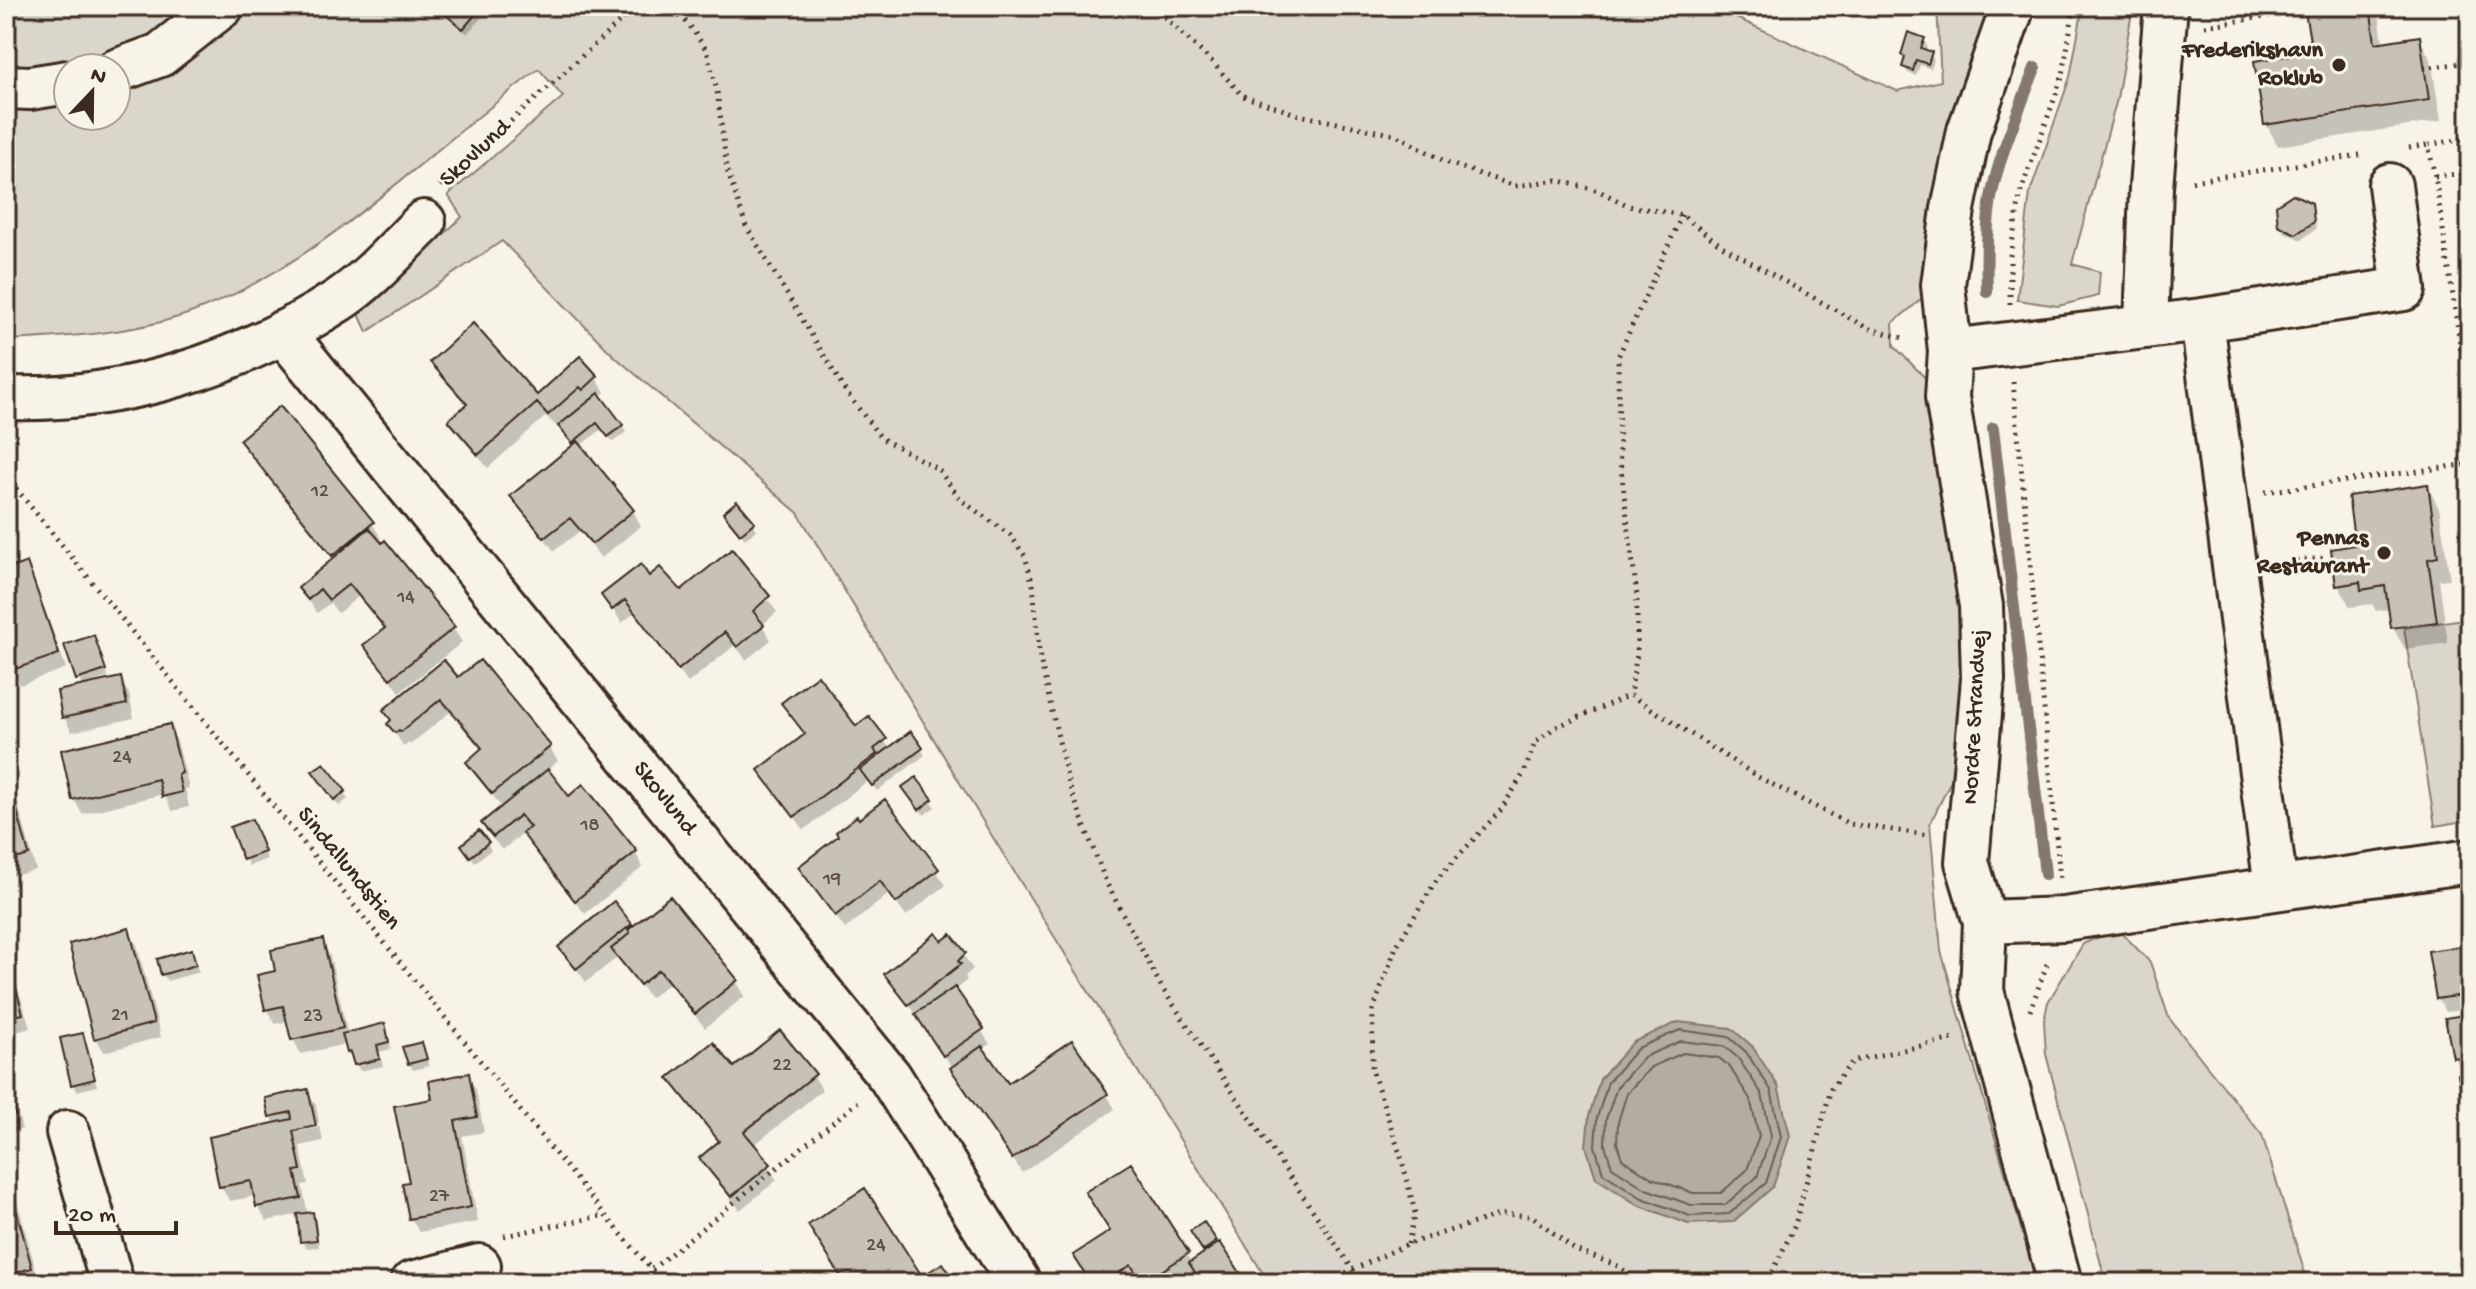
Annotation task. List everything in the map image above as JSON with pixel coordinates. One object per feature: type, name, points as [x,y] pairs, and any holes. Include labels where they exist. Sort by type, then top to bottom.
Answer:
[{"type":"street","points":[[132,65],[160,55],[222,6]]},
{"type":"street","name":"Nordre Strandvej","points":[[2013,6],[1969,131],[1953,209],[1943,285],[1950,351],[1947,397],[1981,606],[1983,679],[1967,862],[1985,922],[1982,991],[2060,1283]]},
{"type":"street","points":[[2146,327],[2151,187],[2165,19]]},
{"type":"street","points":[[6,87],[52,85]]},
{"type":"street","points":[[1950,351],[2202,320],[2404,289],[2385,163]]},
{"type":"street","points":[[6,398],[52,399],[132,386],[210,366],[283,332],[351,290],[424,222]]},
{"type":"street","points":[[2202,320],[2276,888]]},
{"type":"street","name":"Skovlund","points":[[283,332],[890,1077],[1019,1283]]},
{"type":"street","points":[[1985,922],[2064,919],[2470,861]]},
{"type":"street","points":[[68,1132],[112,1283]]},
{"type":"path","name":"Skovlund","points":[[424,222],[437,188],[637,6]]},
{"type":"path","points":[[666,6],[688,23],[707,51],[717,91],[727,170],[746,226],[846,392],[881,438],[938,469],[961,500],[1010,535],[1025,556],[1033,585],[1040,659],[1069,785],[1106,882],[1162,988],[1362,1283]]},
{"type":"path","points":[[1153,6],[1243,96],[1299,115],[1396,135],[1448,163],[1515,186],[1557,180],[1599,191],[1629,206],[1682,215],[1722,246],[1867,328],[1950,351]]},
{"type":"path","points":[[2064,919],[2009,344],[2010,256],[2021,191],[2063,75],[2074,6]]},
{"type":"path","points":[[2165,19],[2305,11]]},
{"type":"path","points":[[2424,68],[2470,62]]},
{"type":"path","points":[[2151,187],[2385,163],[2428,145],[2470,138]]},
{"type":"path","points":[[2428,145],[2468,381],[2470,411]]},
{"type":"path","points":[[1630,695],[1637,654],[1637,596],[1619,453],[1618,357],[1682,215]]},
{"type":"path","points":[[2227,497],[2470,464]]},
{"type":"path","name":"Sindallundstien","points":[[6,476],[663,1283]]},
{"type":"path","points":[[2236,569],[2324,558]]},
{"type":"path","points":[[1408,1244],[1415,1213],[1402,1160],[1372,1070],[1373,1010],[1396,947],[1437,879],[1500,811],[1524,773],[1535,743],[1554,728],[1630,695]]},
{"type":"path","points":[[1630,695],[1758,777],[1849,824],[1969,841]]},
{"type":"path","points":[[1761,1283],[1773,1271],[1795,1225],[1831,1088],[1853,1061],[1992,1030]]},
{"type":"path","points":[[652,1269],[890,1077]]},
{"type":"path","points":[[1324,1283],[1408,1244],[1502,1214],[1532,1216],[1575,1250],[1616,1265],[1643,1283]]},
{"type":"path","points":[[447,1277],[486,1240],[605,1215]]},
{"type":"shaded area","points":[[6,6],[1710,6],[1897,91],[1941,81],[1937,6],[2000,6],[1930,292],[1893,323],[1894,346],[1937,390],[1962,600],[1960,762],[1930,824],[1941,951],[2037,1283],[1269,1283],[984,823],[798,513],[613,355],[502,241],[367,332],[359,314],[462,217],[448,195],[563,97],[539,69],[377,200],[277,271],[241,291],[180,316],[132,328],[6,340]]},
{"type":"shaded area","points":[[2083,6],[2133,6],[2117,99],[2072,264],[2100,272],[2098,296],[2058,306],[2017,300],[2030,193],[2070,77]]},
{"type":"shaded area","points":[[2470,618],[2470,820],[2435,826],[2404,628]]},
{"type":"shaded area","points":[[2117,928],[2150,962],[2169,1018],[2262,1135],[2308,1283],[2106,1283],[2046,1054],[2044,1021],[2048,1002],[2083,944]]},
{"type":"water","points":[[1678,1022],[1731,1028],[1752,1046],[1778,1086],[1790,1136],[1773,1187],[1733,1222],[1688,1224],[1638,1205],[1596,1178],[1586,1146],[1589,1116],[1600,1079],[1633,1042]]},
{"type":"building","points":[[435,6],[477,6],[480,9],[463,29]]},
{"type":"building","name":"Frederikshavn Roklub","points":[[2304,6],[2370,6],[2375,43],[2420,36],[2429,100],[2264,125],[2254,61],[2312,52]]},
{"type":"building","points":[[1908,32],[1925,38],[1921,48],[1932,52],[1928,64],[1916,60],[1913,71],[1902,67],[1905,57],[1901,55]]},
{"type":"building","points":[[2293,194],[2312,203],[2314,222],[2296,234],[2278,225],[2276,205]]},
{"type":"building","points":[[473,323],[537,395],[580,356],[598,376],[548,415],[537,403],[478,455],[448,420],[467,404],[430,362]]},
{"type":"building","points":[[599,393],[623,425],[608,437],[597,423],[572,443],[558,426]]},
{"type":"building","points":[[280,406],[374,522],[332,556],[239,440]]},
{"type":"building","points":[[578,441],[634,510],[592,544],[570,518],[544,538],[510,496]]},
{"type":"building","name":"Pennas Restaurant","points":[[2428,484],[2438,557],[2428,559],[2437,622],[2391,628],[2385,586],[2361,590],[2360,582],[2336,586],[2331,549],[2355,545],[2348,496]]},
{"type":"building","points":[[737,501],[755,522],[740,534],[723,513]]},
{"type":"building","points":[[369,528],[382,543],[385,540],[455,627],[390,679],[363,645],[385,628],[349,584],[329,600],[320,589],[308,600],[298,588]]},
{"type":"building","points":[[732,549],[770,596],[753,611],[764,625],[737,647],[725,632],[678,670],[625,600],[612,610],[601,595],[641,564],[649,576],[660,567],[681,590]]},
{"type":"building","points":[[27,562],[59,654],[9,671],[6,662],[6,570]]},
{"type":"building","points":[[94,635],[106,670],[76,680],[64,645]]},
{"type":"building","points":[[444,660],[458,677],[480,660],[551,746],[492,794],[466,762],[482,748],[441,699],[401,732],[395,733],[387,724],[391,720],[383,710]]},
{"type":"building","points":[[818,675],[856,726],[869,716],[887,739],[874,749],[877,754],[794,817],[758,770],[805,734],[781,703]]},
{"type":"building","points":[[121,677],[127,704],[62,718],[57,691]]},
{"type":"building","points":[[170,724],[182,773],[178,775],[182,792],[162,797],[158,779],[72,800],[61,750]]},
{"type":"building","points":[[911,731],[923,748],[872,786],[860,770]]},
{"type":"building","points":[[324,763],[346,791],[334,800],[312,771]]},
{"type":"building","points":[[548,769],[569,796],[583,784],[637,851],[575,901],[522,833],[530,827],[520,815],[493,837],[481,823]]},
{"type":"building","points":[[6,770],[29,855],[6,862]]},
{"type":"building","points":[[916,777],[933,799],[919,810],[902,787]]},
{"type":"building","points":[[885,799],[939,869],[896,903],[880,881],[835,916],[798,867],[838,836],[836,832]]},
{"type":"building","points":[[252,819],[265,852],[243,860],[230,827]]},
{"type":"building","points":[[479,830],[489,842],[470,857],[461,845]]},
{"type":"building","points":[[670,896],[738,980],[695,1014],[659,970],[640,985],[611,949],[630,933],[628,930]]},
{"type":"building","points":[[614,901],[632,924],[576,969],[558,947]]},
{"type":"building","points":[[129,928],[154,1023],[94,1039],[69,944]]},
{"type":"building","points":[[936,933],[942,941],[951,934],[966,953],[958,961],[961,964],[908,1005],[884,974]]},
{"type":"building","points":[[323,939],[343,1028],[291,1040],[283,1006],[265,1010],[257,975],[275,971],[271,950]]},
{"type":"building","points":[[2470,945],[2470,994],[2436,999],[2428,951]]},
{"type":"building","points":[[192,949],[196,965],[161,975],[157,959]]},
{"type":"building","points":[[6,952],[23,1014],[6,1018]]},
{"type":"building","points":[[955,987],[984,1029],[943,1056],[915,1014]]},
{"type":"building","points":[[2470,1014],[2470,1056],[2453,1058],[2445,1018]]},
{"type":"building","points":[[385,1023],[389,1042],[377,1045],[380,1059],[354,1065],[342,1034]]},
{"type":"building","points":[[780,1030],[816,1074],[744,1132],[771,1164],[731,1197],[699,1158],[719,1141],[668,1078],[713,1042],[734,1067]]},
{"type":"building","points":[[83,1033],[95,1079],[71,1085],[60,1038]]},
{"type":"building","points":[[1072,1040],[1108,1094],[1012,1159],[950,1068],[982,1046],[1008,1083]]},
{"type":"building","points":[[422,1042],[427,1059],[408,1064],[402,1047]]},
{"type":"building","points":[[2470,1072],[2470,1138],[2458,1074]]},
{"type":"building","points":[[469,1073],[477,1117],[455,1121],[471,1207],[409,1219],[402,1183],[409,1182],[394,1106],[432,1099],[429,1081]]},
{"type":"building","points":[[6,1079],[15,1115],[6,1117]]},
{"type":"building","points":[[308,1089],[316,1126],[293,1131],[301,1170],[295,1171],[301,1198],[256,1207],[251,1181],[219,1187],[209,1137],[292,1119],[291,1112],[269,1117],[265,1098]]},
{"type":"building","points":[[1131,1163],[1189,1253],[1143,1283],[1131,1265],[1103,1283],[1091,1283],[1073,1255],[1110,1231],[1085,1192]]},
{"type":"building","points":[[6,1172],[32,1268],[6,1275]]},
{"type":"building","points":[[865,1188],[922,1276],[943,1263],[956,1283],[845,1283],[808,1225]]},
{"type":"building","points":[[313,1212],[317,1240],[300,1242],[297,1214]]},
{"type":"building","points":[[1204,1222],[1217,1241],[1203,1251],[1190,1231]]},
{"type":"building","points":[[1220,1242],[1243,1277],[1234,1283],[1202,1283],[1189,1263]]},
{"type":"waterway","points":[[1987,292],[1991,198],[2004,149],[2035,68]]},
{"type":"waterway","points":[[1993,428],[2045,874]]},
{"type":"place","name":"Frederikshavn Roklub","points":[[2339,65]]},
{"type":"place","name":"Pennas Restaurant","points":[[2384,553]]}]
